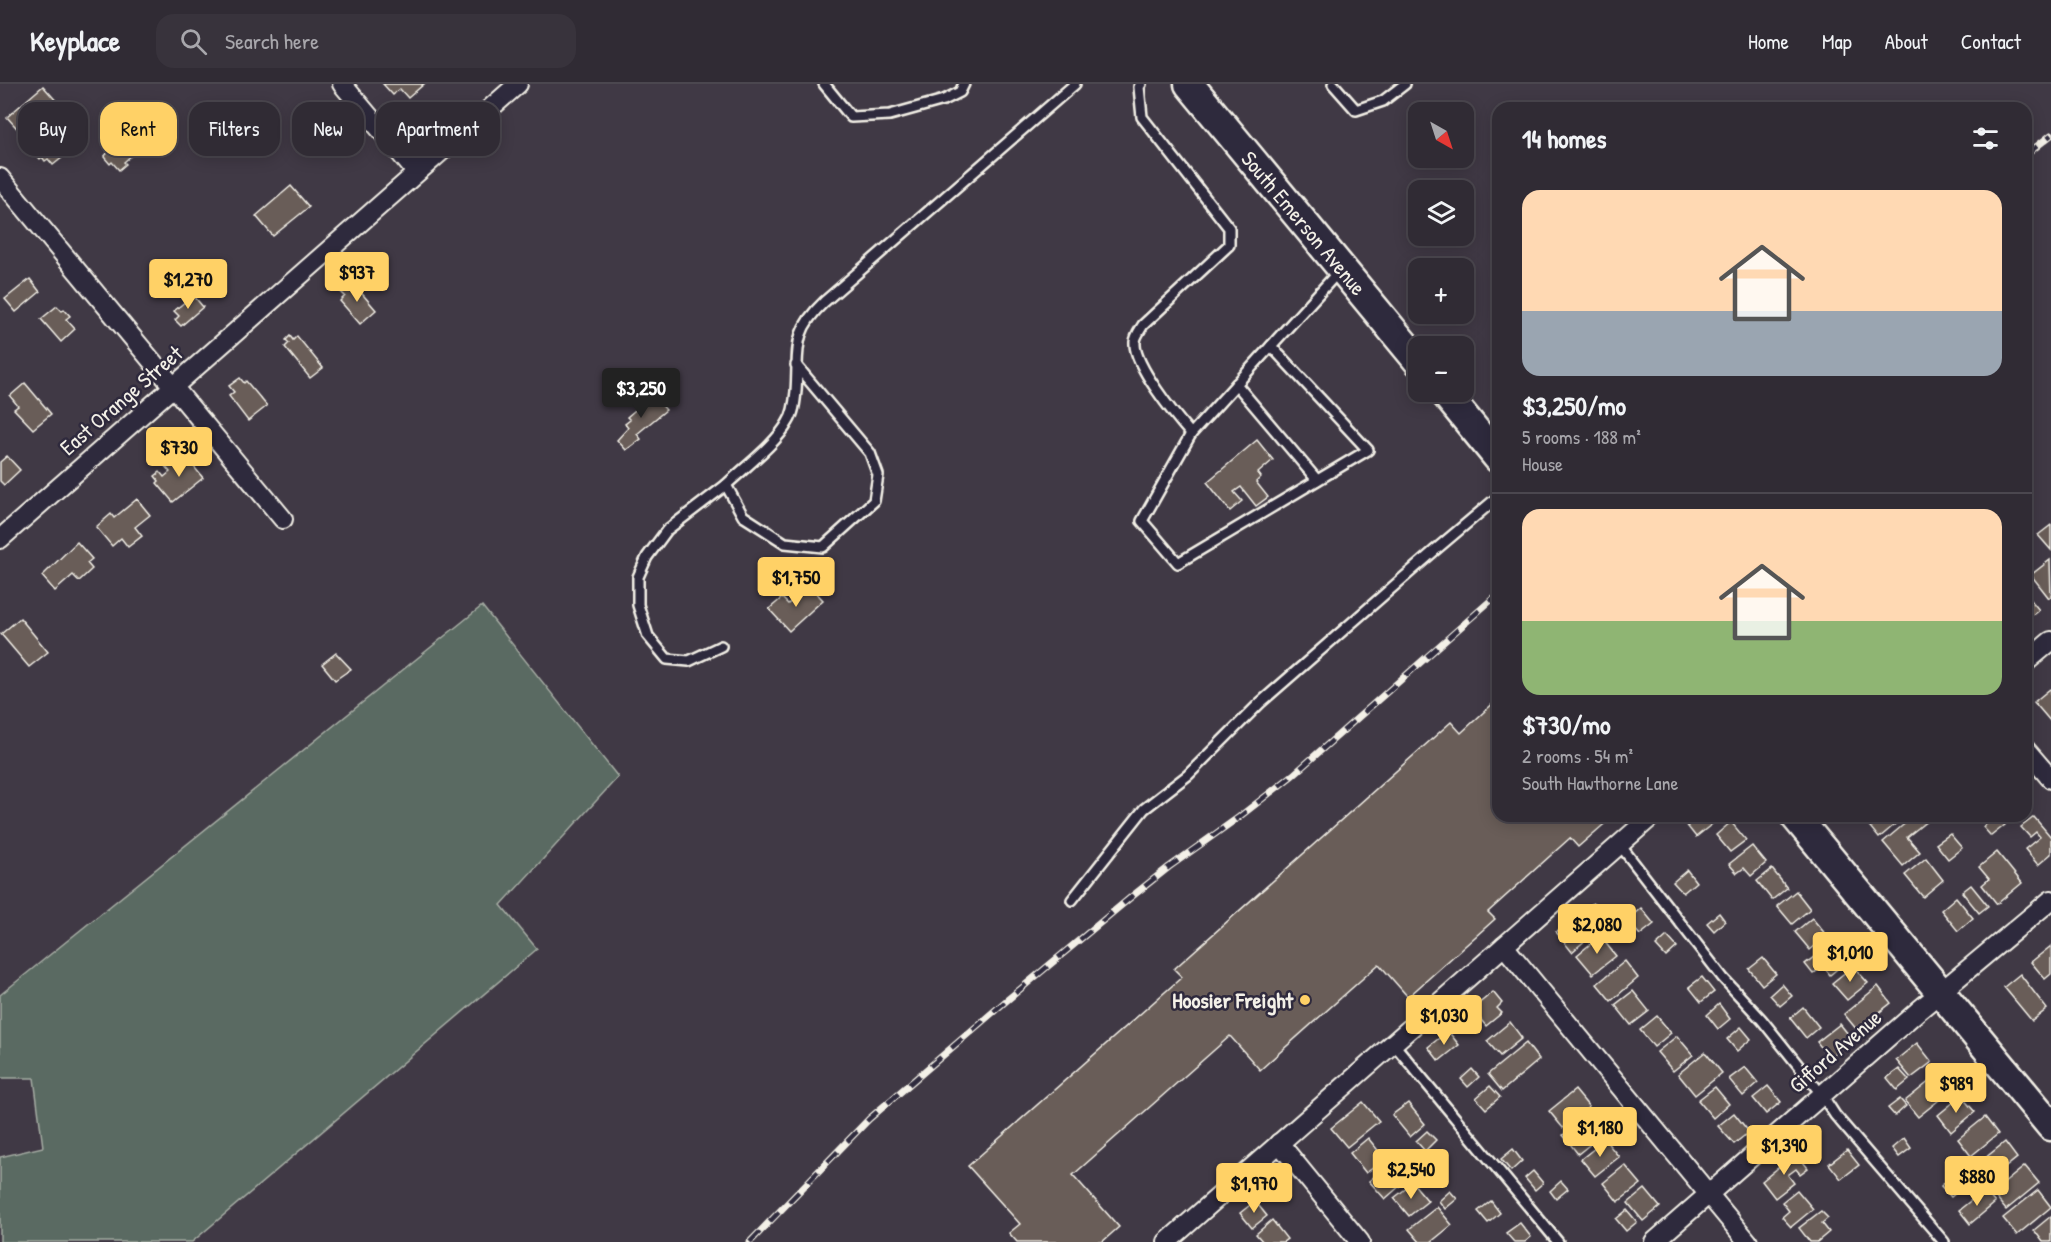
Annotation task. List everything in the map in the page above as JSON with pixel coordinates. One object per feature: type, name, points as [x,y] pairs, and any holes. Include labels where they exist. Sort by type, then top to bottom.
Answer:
[{"type":"main road","name":"South Emerson Avenue","points":[[1190,84],[1408,349]]},
{"type":"main road","points":[[1452,402],[1492,451]]},
{"type":"main road","points":[[1800,822],[2051,1126]]},
{"type":"street","points":[[342,84],[416,172]]},
{"type":"street","name":"East Orange Street","points":[[0,538],[518,84]]},
{"type":"street","points":[[0,178],[283,519]]},
{"type":"street","points":[[2032,657],[2051,641]]},
{"type":"street","points":[[2032,757],[2051,779]]},
{"type":"street","points":[[1178,1239],[1279,1143],[1645,822]]},
{"type":"street","name":"Gifford Avenue","points":[[1654,1242],[1940,992],[2051,900]]},
{"type":"street","points":[[1504,946],[1748,1242]]},
{"type":"street","points":[[1279,1143],[1360,1242]]},
{"type":"lane","points":[[825,84],[851,117],[890,115],[944,100],[960,92],[964,84]]},
{"type":"lane","points":[[721,646],[689,662],[667,659],[648,636],[638,605],[638,577],[647,557],[667,530],[726,485],[789,422],[795,405],[796,354],[800,332],[809,316],[1075,84]]},
{"type":"lane","points":[[1141,84],[1139,87],[1142,117],[1229,228],[1229,245],[1143,326],[1134,341],[1137,356],[1165,403],[1191,434]]},
{"type":"lane","points":[[1333,84],[1356,110],[1383,101],[1405,84]]},
{"type":"lane","points":[[1270,346],[1368,450],[1178,563],[1142,520],[1191,434],[1270,346],[1341,268]]},
{"type":"lane","points":[[726,485],[743,516],[785,543],[823,547],[874,501],[878,475],[870,453],[796,365]]},
{"type":"lane","points":[[1236,384],[1317,480]]},
{"type":"lane","points":[[1072,900],[1144,809],[1188,775],[1260,703],[1492,502]]},
{"type":"lane","points":[[1620,845],[1723,978],[1762,1020],[1822,1095],[1835,1115],[1944,1242]]},
{"type":"lane","points":[[1394,1043],[1558,1242]]},
{"type":"green space","points":[[482,606],[618,777],[501,905],[537,949],[192,1242],[0,1242],[0,1157],[43,1147],[34,1078],[0,1078],[0,995]]},
{"type":"building","points":[[383,84],[424,84],[408,98],[400,89],[393,95]]},
{"type":"building","points":[[43,86],[57,102],[24,102]]},
{"type":"building","points":[[18,108],[18,129],[7,117]]},
{"type":"building","points":[[37,156],[64,156],[53,165],[48,159],[45,161],[42,157],[40,159]]},
{"type":"building","points":[[105,156],[131,156],[119,170]]},
{"type":"building","points":[[291,186],[309,207],[273,236],[256,216]]},
{"type":"building","points":[[30,279],[40,292],[16,312],[5,299]]},
{"type":"building","points":[[352,282],[376,310],[360,324],[340,301],[345,296],[340,291]]},
{"type":"building","points":[[193,295],[203,307],[181,326],[175,320],[179,316],[174,311]]},
{"type":"building","points":[[57,306],[62,311],[64,309],[70,316],[66,319],[75,329],[61,342],[41,319]]},
{"type":"building","points":[[290,336],[293,340],[297,336],[323,368],[310,378],[285,347],[289,343],[286,340]]},
{"type":"building","points":[[240,378],[244,383],[246,381],[267,406],[248,421],[229,396],[234,392],[229,386]]},
{"type":"building","points":[[25,383],[51,414],[33,429],[14,409],[18,406],[10,396]]},
{"type":"building","points":[[648,390],[666,410],[637,434],[641,439],[626,450],[617,440],[628,428],[625,424],[630,420],[627,417],[641,405],[636,400]]},
{"type":"building","points":[[1257,440],[1273,460],[1258,473],[1261,477],[1256,482],[1268,497],[1256,506],[1241,487],[1234,492],[1242,501],[1230,511],[1207,482]]},
{"type":"building","points":[[7,456],[20,470],[4,485],[0,481],[0,462]]},
{"type":"building","points":[[177,456],[182,462],[187,458],[203,478],[173,502],[157,483],[159,481],[155,476],[160,472],[164,477],[170,472],[165,466]]},
{"type":"building","points":[[137,499],[150,515],[135,527],[142,536],[128,547],[121,538],[112,546],[96,527],[111,514],[114,518]]},
{"type":"building","points":[[2051,525],[2051,550],[2038,535]]},
{"type":"building","points":[[77,542],[92,559],[87,563],[92,569],[79,581],[73,575],[55,591],[42,576]]},
{"type":"building","points":[[2050,560],[2051,596],[2049,598],[2032,576]]},
{"type":"building","points":[[809,585],[823,600],[789,631],[769,609],[782,598],[788,604]]},
{"type":"building","points":[[2032,601],[2039,610],[2032,615]]},
{"type":"building","points":[[20,618],[48,652],[29,667],[1,634]]},
{"type":"building","points":[[336,653],[351,669],[335,680],[322,664]]},
{"type":"building","points":[[2051,690],[2051,722],[2034,702]]},
{"type":"building","points":[[1492,705],[1492,822],[1607,822],[1578,847],[1570,838],[1488,912],[1495,919],[1408,997],[1379,964],[1260,1070],[1230,1036],[1073,1175],[1119,1227],[1102,1242],[1017,1242],[1009,1233],[1020,1224],[968,1166],[1182,977],[1174,969],[1451,722],[1461,733]]},
{"type":"building","points":[[2034,817],[2051,837],[2051,854],[2038,865],[2025,849],[2040,837],[2036,832],[2030,837],[2021,827],[2028,822],[2032,822]]},
{"type":"building","points":[[1684,822],[1715,822],[1696,837]]},
{"type":"building","points":[[1731,822],[1746,840],[1730,852],[1716,835]]},
{"type":"building","points":[[1866,822],[1898,822],[1879,838]]},
{"type":"building","points":[[1907,822],[1926,822],[1907,837],[1920,852],[1903,866],[1883,842]]},
{"type":"building","points":[[1989,822],[2002,822],[2005,825],[1991,836],[1983,827]]},
{"type":"building","points":[[1950,834],[1962,848],[1948,859],[1936,844]]},
{"type":"building","points":[[1752,846],[1766,863],[1751,876],[1744,868],[1737,873],[1729,864]]},
{"type":"building","points":[[1997,852],[2022,883],[1997,904],[1982,885],[1989,879],[1979,867]]},
{"type":"building","points":[[1926,858],[1943,880],[1923,897],[1905,875]]},
{"type":"building","points":[[1772,869],[1787,888],[1772,900],[1757,881]]},
{"type":"building","points":[[1687,870],[1696,882],[1683,893],[1673,882]]},
{"type":"building","points":[[1971,885],[1988,906],[1979,913],[1962,892]]},
{"type":"building","points":[[1796,891],[1810,909],[1792,924],[1777,906]]},
{"type":"building","points":[[1956,897],[1973,918],[1958,931],[1941,910]]},
{"type":"building","points":[[1593,903],[1603,916],[1590,926],[1579,914]]},
{"type":"building","points":[[1641,908],[1654,924],[1640,935],[1627,920]]},
{"type":"building","points":[[1719,913],[1725,921],[1714,931],[1707,923]]},
{"type":"building","points":[[1812,918],[1827,936],[1810,950],[1795,932]]},
{"type":"building","points":[[1573,919],[1588,938],[1572,952],[1556,932]]},
{"type":"building","points":[[1600,936],[1616,956],[1593,974],[1577,955]]},
{"type":"building","points":[[1667,936],[1677,947],[1666,957],[1656,946]]},
{"type":"building","points":[[1832,943],[1847,961],[1830,975],[1823,966],[1813,974],[1805,964]]},
{"type":"building","points":[[2051,946],[2051,974],[2045,979],[2031,962]]},
{"type":"building","points":[[1763,958],[1776,974],[1762,985],[1749,969]]},
{"type":"building","points":[[1625,961],[1638,978],[1611,1001],[1597,984]]},
{"type":"building","points":[[1853,966],[1868,983],[1847,1000],[1832,983]]},
{"type":"building","points":[[2020,974],[2047,1009],[2032,1021],[2004,987]]},
{"type":"building","points":[[1702,977],[1714,992],[1701,1002],[1689,987]]},
{"type":"building","points":[[1782,984],[1792,996],[1780,1006],[1770,995]]},
{"type":"building","points":[[1878,986],[1891,1003],[1857,1030],[1844,1014]]},
{"type":"building","points":[[1633,991],[1649,1011],[1631,1025],[1615,1005]]},
{"type":"building","points":[[1493,992],[1502,1003],[1497,1008],[1502,1013],[1486,1026],[1472,1009]]},
{"type":"building","points":[[1719,1004],[1730,1019],[1718,1029],[1707,1015]]},
{"type":"building","points":[[1803,1007],[1819,1027],[1806,1038],[1790,1018]]},
{"type":"building","points":[[1657,1016],[1671,1033],[1654,1047],[1640,1030]]},
{"type":"building","points":[[1510,1022],[1522,1038],[1500,1056],[1487,1041]]},
{"type":"building","points":[[1840,1024],[1852,1039],[1829,1058],[1817,1042]]},
{"type":"building","points":[[1741,1027],[1751,1039],[1737,1051],[1727,1039]]},
{"type":"building","points":[[1448,1031],[1459,1045],[1439,1061],[1428,1047]]},
{"type":"building","points":[[1677,1036],[1693,1055],[1673,1071],[1657,1052]]},
{"type":"building","points":[[1526,1043],[1539,1060],[1502,1091],[1488,1074]]},
{"type":"building","points":[[1917,1043],[1932,1062],[1911,1078],[1896,1060]]},
{"type":"building","points":[[1705,1052],[1722,1073],[1695,1095],[1678,1074]]},
{"type":"building","points":[[1745,1067],[1758,1083],[1743,1096],[1729,1079]]},
{"type":"building","points":[[1472,1069],[1479,1077],[1468,1087],[1461,1079]]},
{"type":"building","points":[[1899,1069],[1909,1080],[1897,1090],[1887,1078]]},
{"type":"building","points":[[1941,1072],[1954,1088],[1918,1117],[1905,1101]]},
{"type":"building","points":[[1490,1086],[1500,1097],[1486,1109],[1476,1098]]},
{"type":"building","points":[[1768,1086],[1781,1102],[1766,1114],[1753,1098]]},
{"type":"building","points":[[1715,1087],[1729,1104],[1713,1118],[1698,1100]]},
{"type":"building","points":[[1575,1090],[1589,1107],[1563,1128],[1549,1111]]},
{"type":"building","points":[[1961,1096],[1975,1112],[1951,1132],[1938,1115]]},
{"type":"building","points":[[1900,1099],[1906,1106],[1895,1116],[1888,1108]]},
{"type":"building","points":[[1363,1102],[1379,1121],[1347,1147],[1331,1128]]},
{"type":"building","points":[[1408,1103],[1425,1124],[1410,1137],[1392,1115]]},
{"type":"building","points":[[1734,1113],[1749,1132],[1734,1144],[1718,1126]]},
{"type":"building","points":[[1589,1114],[1604,1133],[1578,1154],[1563,1135]]},
{"type":"building","points":[[1985,1117],[1998,1134],[1971,1156],[1958,1139]]},
{"type":"building","points":[[1427,1131],[1436,1140],[1425,1151],[1416,1141]]},
{"type":"building","points":[[1368,1138],[1385,1159],[1366,1173],[1350,1153]]},
{"type":"building","points":[[1904,1138],[1911,1148],[1899,1157],[1892,1148]]},
{"type":"building","points":[[1605,1140],[1619,1157],[1595,1176],[1581,1159]]},
{"type":"building","points":[[2005,1142],[2017,1158],[1991,1179],[1979,1163]]},
{"type":"building","points":[[1513,1149],[1522,1161],[1511,1171],[1501,1159]]},
{"type":"building","points":[[1847,1150],[1859,1165],[1841,1179],[1829,1164]]},
{"type":"building","points":[[1796,1153],[1808,1168],[1800,1174],[1796,1169],[1788,1175],[1794,1183],[1775,1198],[1762,1181]]},
{"type":"building","points":[[1395,1159],[1410,1177],[1385,1199],[1369,1181]]},
{"type":"building","points":[[1625,1165],[1641,1184],[1618,1202],[1603,1183]]},
{"type":"building","points":[[2025,1166],[2039,1183],[2006,1210],[1992,1193]]},
{"type":"building","points":[[1533,1171],[1543,1183],[1535,1190],[1525,1178]]},
{"type":"building","points":[[1958,1171],[1968,1183],[1951,1197],[1941,1186]]},
{"type":"building","points":[[1561,1181],[1568,1189],[1556,1199],[1550,1191]]},
{"type":"building","points":[[1413,1183],[1428,1201],[1409,1216],[1394,1198]]},
{"type":"building","points":[[1645,1189],[1660,1207],[1643,1221],[1628,1203]]},
{"type":"building","points":[[1797,1190],[1813,1209],[1791,1227],[1782,1217],[1789,1211],[1782,1202]]},
{"type":"building","points":[[1984,1190],[1995,1203],[1970,1224],[1959,1210]]},
{"type":"building","points":[[2038,1190],[2051,1207],[2017,1235],[2003,1218]]},
{"type":"building","points":[[1450,1191],[1457,1199],[1445,1209],[1439,1201]]},
{"type":"building","points":[[1255,1201],[1267,1216],[1252,1228],[1240,1213]]},
{"type":"building","points":[[1491,1201],[1500,1213],[1488,1223],[1478,1211]]},
{"type":"building","points":[[1437,1207],[1452,1225],[1431,1242],[1420,1242],[1409,1229]]},
{"type":"building","points":[[1627,1210],[1637,1222],[1626,1231],[1616,1219]]},
{"type":"building","points":[[1821,1211],[1828,1218],[1822,1223],[1829,1232],[1817,1242],[1810,1242],[1799,1228]]},
{"type":"building","points":[[2051,1216],[2051,1242],[2043,1242],[2034,1230]]},
{"type":"building","points":[[1272,1220],[1287,1239],[1283,1242],[1263,1242],[1256,1234]]},
{"type":"building","points":[[1520,1223],[1531,1237],[1525,1242],[1514,1242],[1506,1233]]},
{"type":"railway","points":[[2032,150],[2051,135]]},
{"type":"railway","points":[[750,1242],[869,1119],[1130,898],[1293,775],[1492,599]]},
{"type":"place","name":"Hoosier Freight","points":[[1305,1000]]}]
